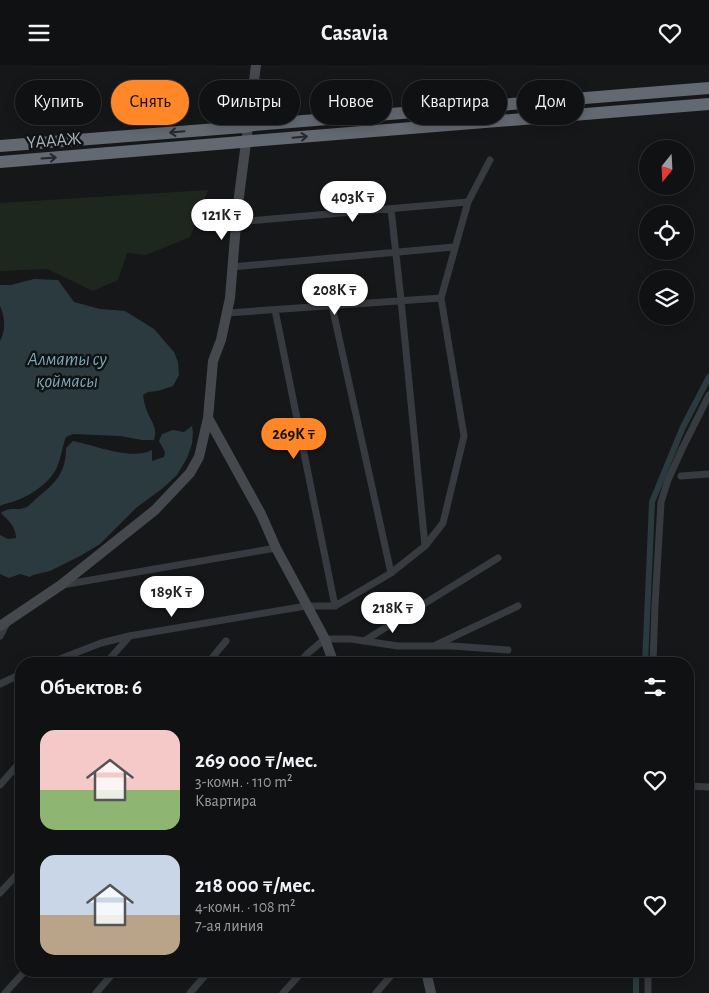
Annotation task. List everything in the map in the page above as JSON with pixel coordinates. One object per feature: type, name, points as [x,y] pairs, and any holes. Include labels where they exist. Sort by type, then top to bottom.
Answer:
[{"type":"highway","name":"ҮАААЖ","points":[[0,146],[709,88]]},
{"type":"highway","name":"ҮАААЖ","points":[[0,162],[709,104]]},
{"type":"street","points":[[0,636],[4,624],[61,585],[155,510],[190,473],[199,457],[208,418],[213,361],[221,340],[230,297],[236,222],[256,65]]},
{"type":"street","points":[[66,657],[101,643],[129,636],[306,606],[335,606],[391,573],[425,546],[443,523],[464,436],[441,298],[468,202],[490,160]]},
{"type":"street","points":[[236,222],[468,202]]},
{"type":"street","points":[[391,209],[425,546]]},
{"type":"street","points":[[232,267],[454,247]]},
{"type":"street","points":[[227,313],[441,298]]},
{"type":"street","points":[[332,306],[391,573]]},
{"type":"street","points":[[275,310],[335,606]]},
{"type":"street","points":[[653,657],[661,502],[668,480],[709,395]]},
{"type":"street","points":[[208,418],[261,514],[276,548],[325,639],[331,657]]},
{"type":"street","points":[[682,475],[709,474]]},
{"type":"street","points":[[61,585],[276,548]]},
{"type":"street","points":[[364,641],[498,558]]},
{"type":"street","points":[[433,646],[518,606]]},
{"type":"street","points":[[111,657],[129,636]]},
{"type":"street","points":[[304,657],[325,639],[351,639],[398,646],[508,650]]},
{"type":"street","points":[[213,657],[226,641]]},
{"type":"street","points":[[0,684],[15,677]]},
{"type":"street","points":[[0,785],[15,768]]},
{"type":"street","points":[[694,786],[709,787]]},
{"type":"street","points":[[0,893],[15,877]]},
{"type":"street","points":[[5,993],[20,977]]},
{"type":"street","points":[[96,993],[110,977]]},
{"type":"street","points":[[190,993],[204,977]]},
{"type":"street","points":[[283,993],[298,977]]},
{"type":"street","points":[[376,993],[390,977]]},
{"type":"street","points":[[427,977],[431,993]]},
{"type":"street","points":[[648,977],[648,993]]},
{"type":"shaded area","points":[[208,190],[190,237],[146,255],[127,253],[118,280],[93,291],[47,269],[0,271],[0,203]]},
{"type":"water","name":"Алматы су қоймасы","points":[[34,279],[58,280],[74,302],[100,309],[125,311],[154,329],[174,352],[178,362],[179,375],[173,386],[143,395],[154,428],[154,440],[73,434],[66,437],[60,460],[50,478],[27,496],[0,506],[0,341],[4,323],[0,306],[0,285],[11,285]]},
{"type":"water","points":[[192,426],[192,444],[187,458],[177,475],[136,508],[100,544],[50,571],[30,577],[20,574],[9,578],[0,574],[0,535],[8,539],[16,538],[13,527],[1,513],[7,510],[26,507],[49,488],[62,471],[66,448],[73,441],[124,453],[144,453],[152,450],[152,461],[164,457],[165,452],[159,441],[162,434],[173,430],[184,432]]},
{"type":"waterway","points":[[645,657],[652,502],[683,427],[709,377]]},
{"type":"waterway","points":[[636,977],[636,993]]}]
